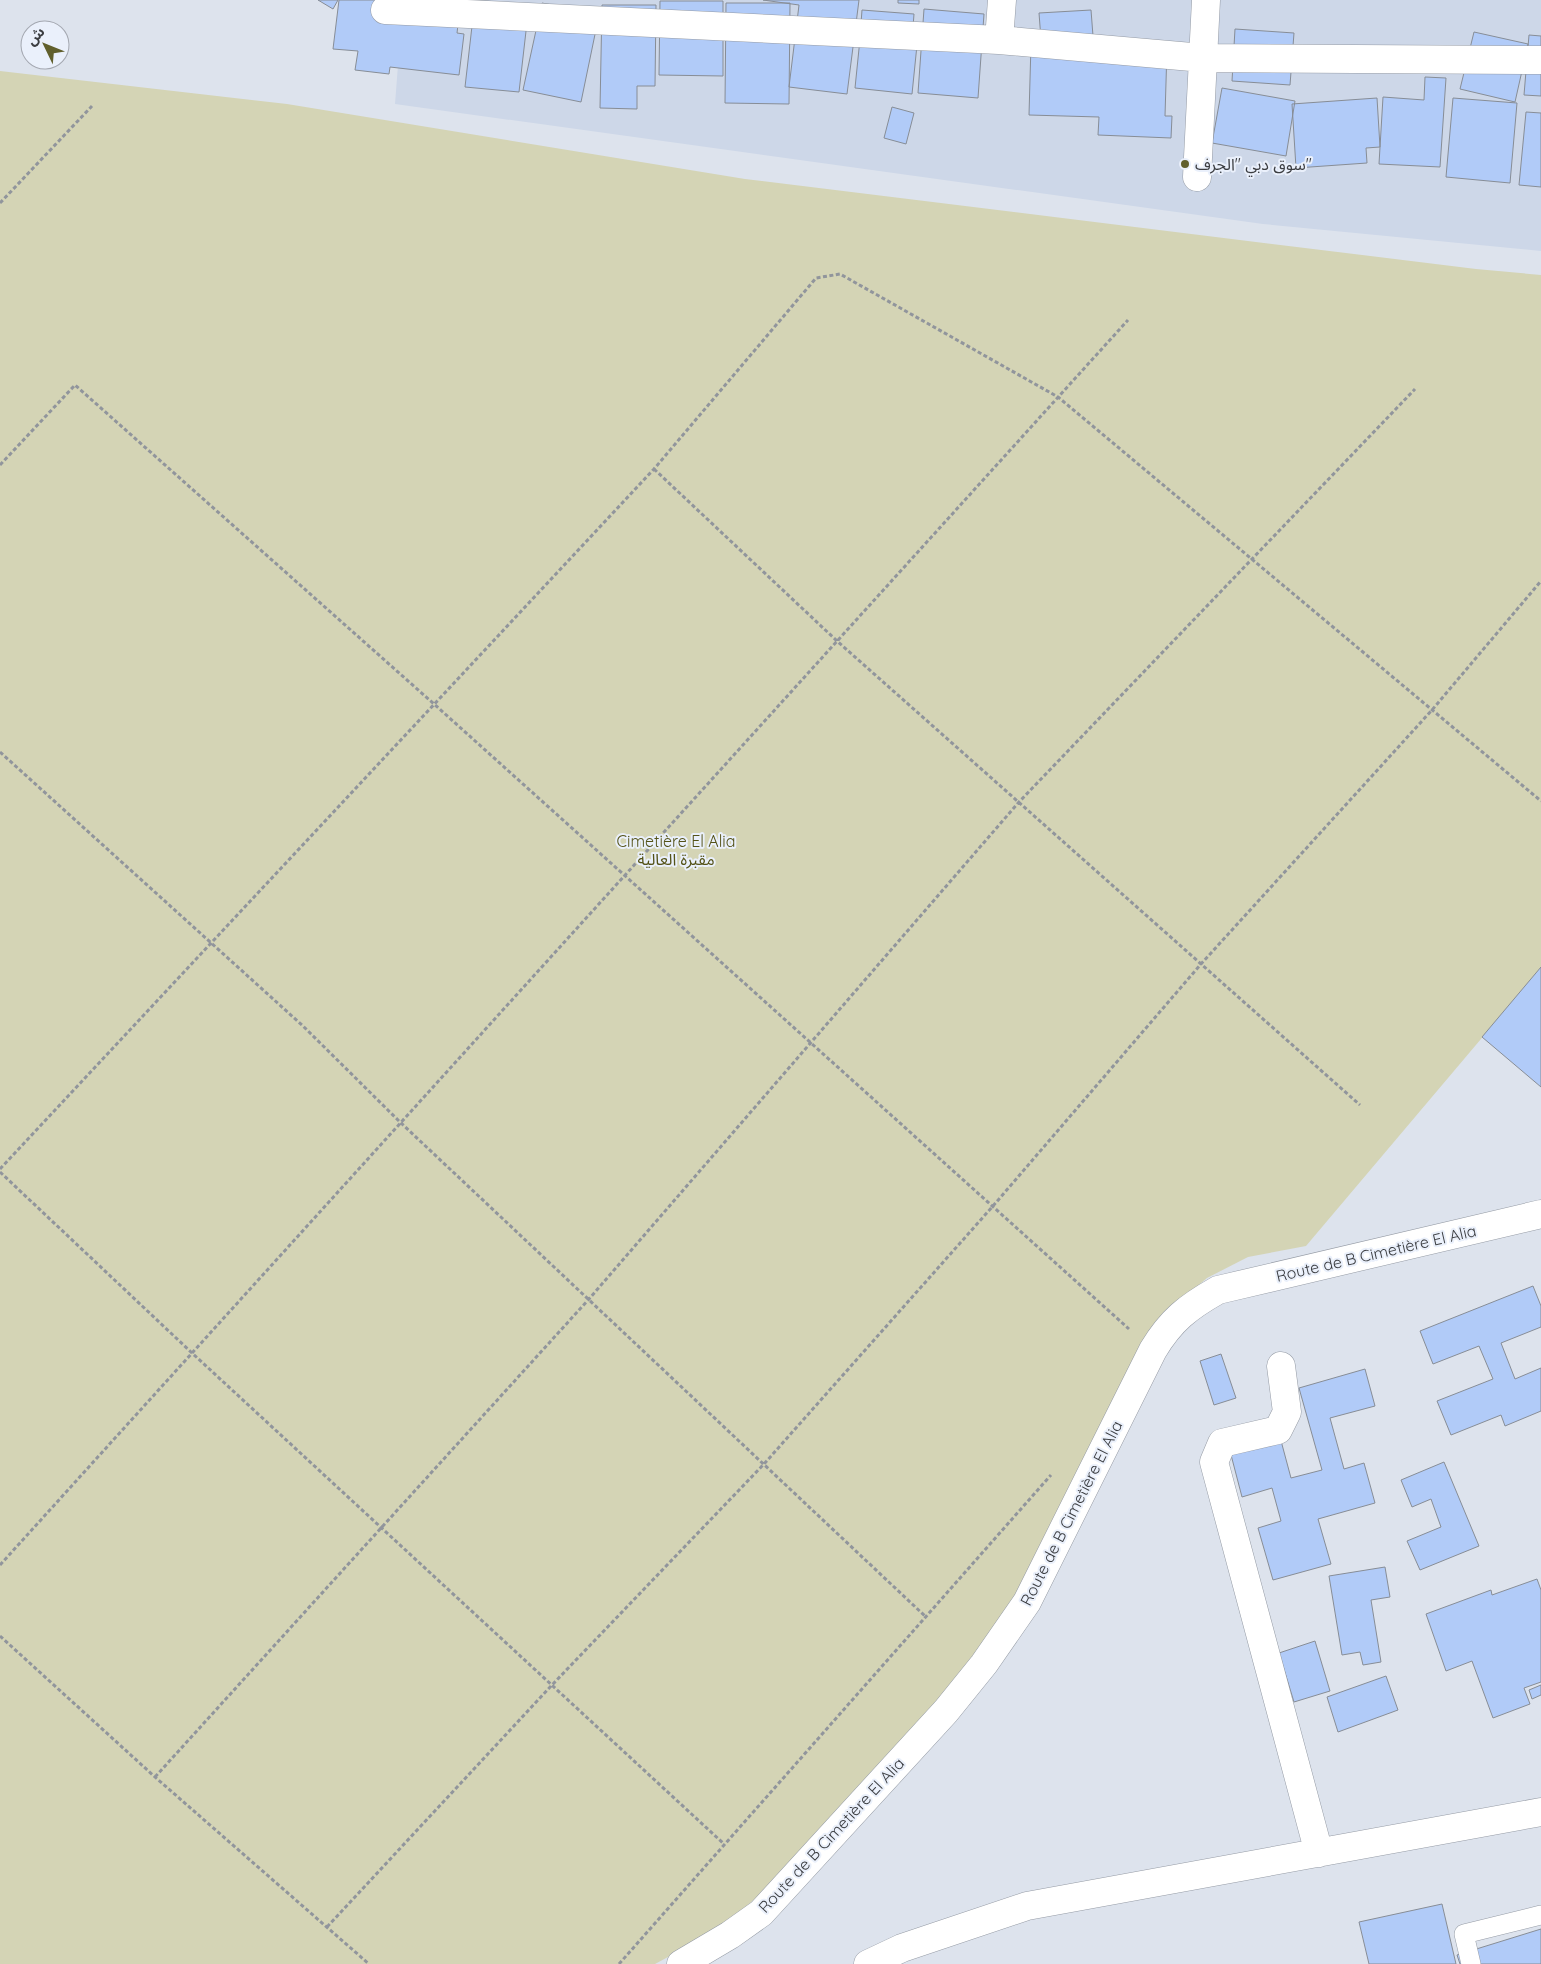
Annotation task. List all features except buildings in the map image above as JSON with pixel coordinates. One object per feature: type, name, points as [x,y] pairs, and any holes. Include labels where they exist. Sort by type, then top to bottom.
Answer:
[{"type":"street","points":[[1000,40],[1002,0]]},
{"type":"street","points":[[1197,177],[1206,0]]},
{"type":"street","points":[[388,4],[1000,40],[1203,58],[1541,60]]},
{"type":"street","name":"Route de B Cimetière El Alia","points":[[681,1964],[724,1939],[760,1913],[946,1711],[984,1664],[1027,1602],[1153,1350],[1164,1332],[1180,1314],[1196,1302],[1218,1290],[1541,1214]]},
{"type":"street","points":[[1281,1366],[1287,1412],[1278,1430],[1222,1443],[1214,1462],[1319,1853]]},
{"type":"street","points":[[868,1964],[902,1948],[1027,1906],[1541,1812]]},
{"type":"lane","points":[[1471,1964],[1464,1934],[1541,1915]]},
{"type":"path","points":[[0,203],[92,106]]},
{"type":"path","points":[[724,1844],[192,1353],[0,1170],[654,469],[816,278],[840,274],[1058,397],[1541,801]]},
{"type":"path","points":[[0,1565],[1128,320]]},
{"type":"path","points":[[0,465],[75,385],[434,704],[1153,1350]]},
{"type":"path","points":[[155,1777],[589,1300],[1019,802],[1415,389]]},
{"type":"path","points":[[654,469],[837,641],[1360,1105]]},
{"type":"path","points":[[327,1927],[552,1685],[764,1464],[993,1206],[1201,964],[1432,710],[1541,581]]},
{"type":"path","points":[[0,752],[303,1026],[401,1122],[926,1617]]},
{"type":"path","points":[[618,1964],[1052,1475]]},
{"type":"path","points":[[0,1636],[155,1777],[369,1964]]},
{"type":"shaded area","name":"سوق دبي \"الجرف\"","points":[[403,0],[1541,0],[1541,251],[1263,224],[395,104]]},
{"type":"green space","name":"Cimetière El Alia مقبرة العالية","points":[[0,71],[287,104],[745,179],[1476,269],[1541,275],[1541,968],[1306,1246],[1248,1257],[1207,1278],[1174,1306],[1002,1633],[786,1870],[733,1919],[709,1935],[655,1964],[0,1964]]},
{"type":"place","name":"سوق دبي \"الجرف\"","points":[[1185,164]]}]
